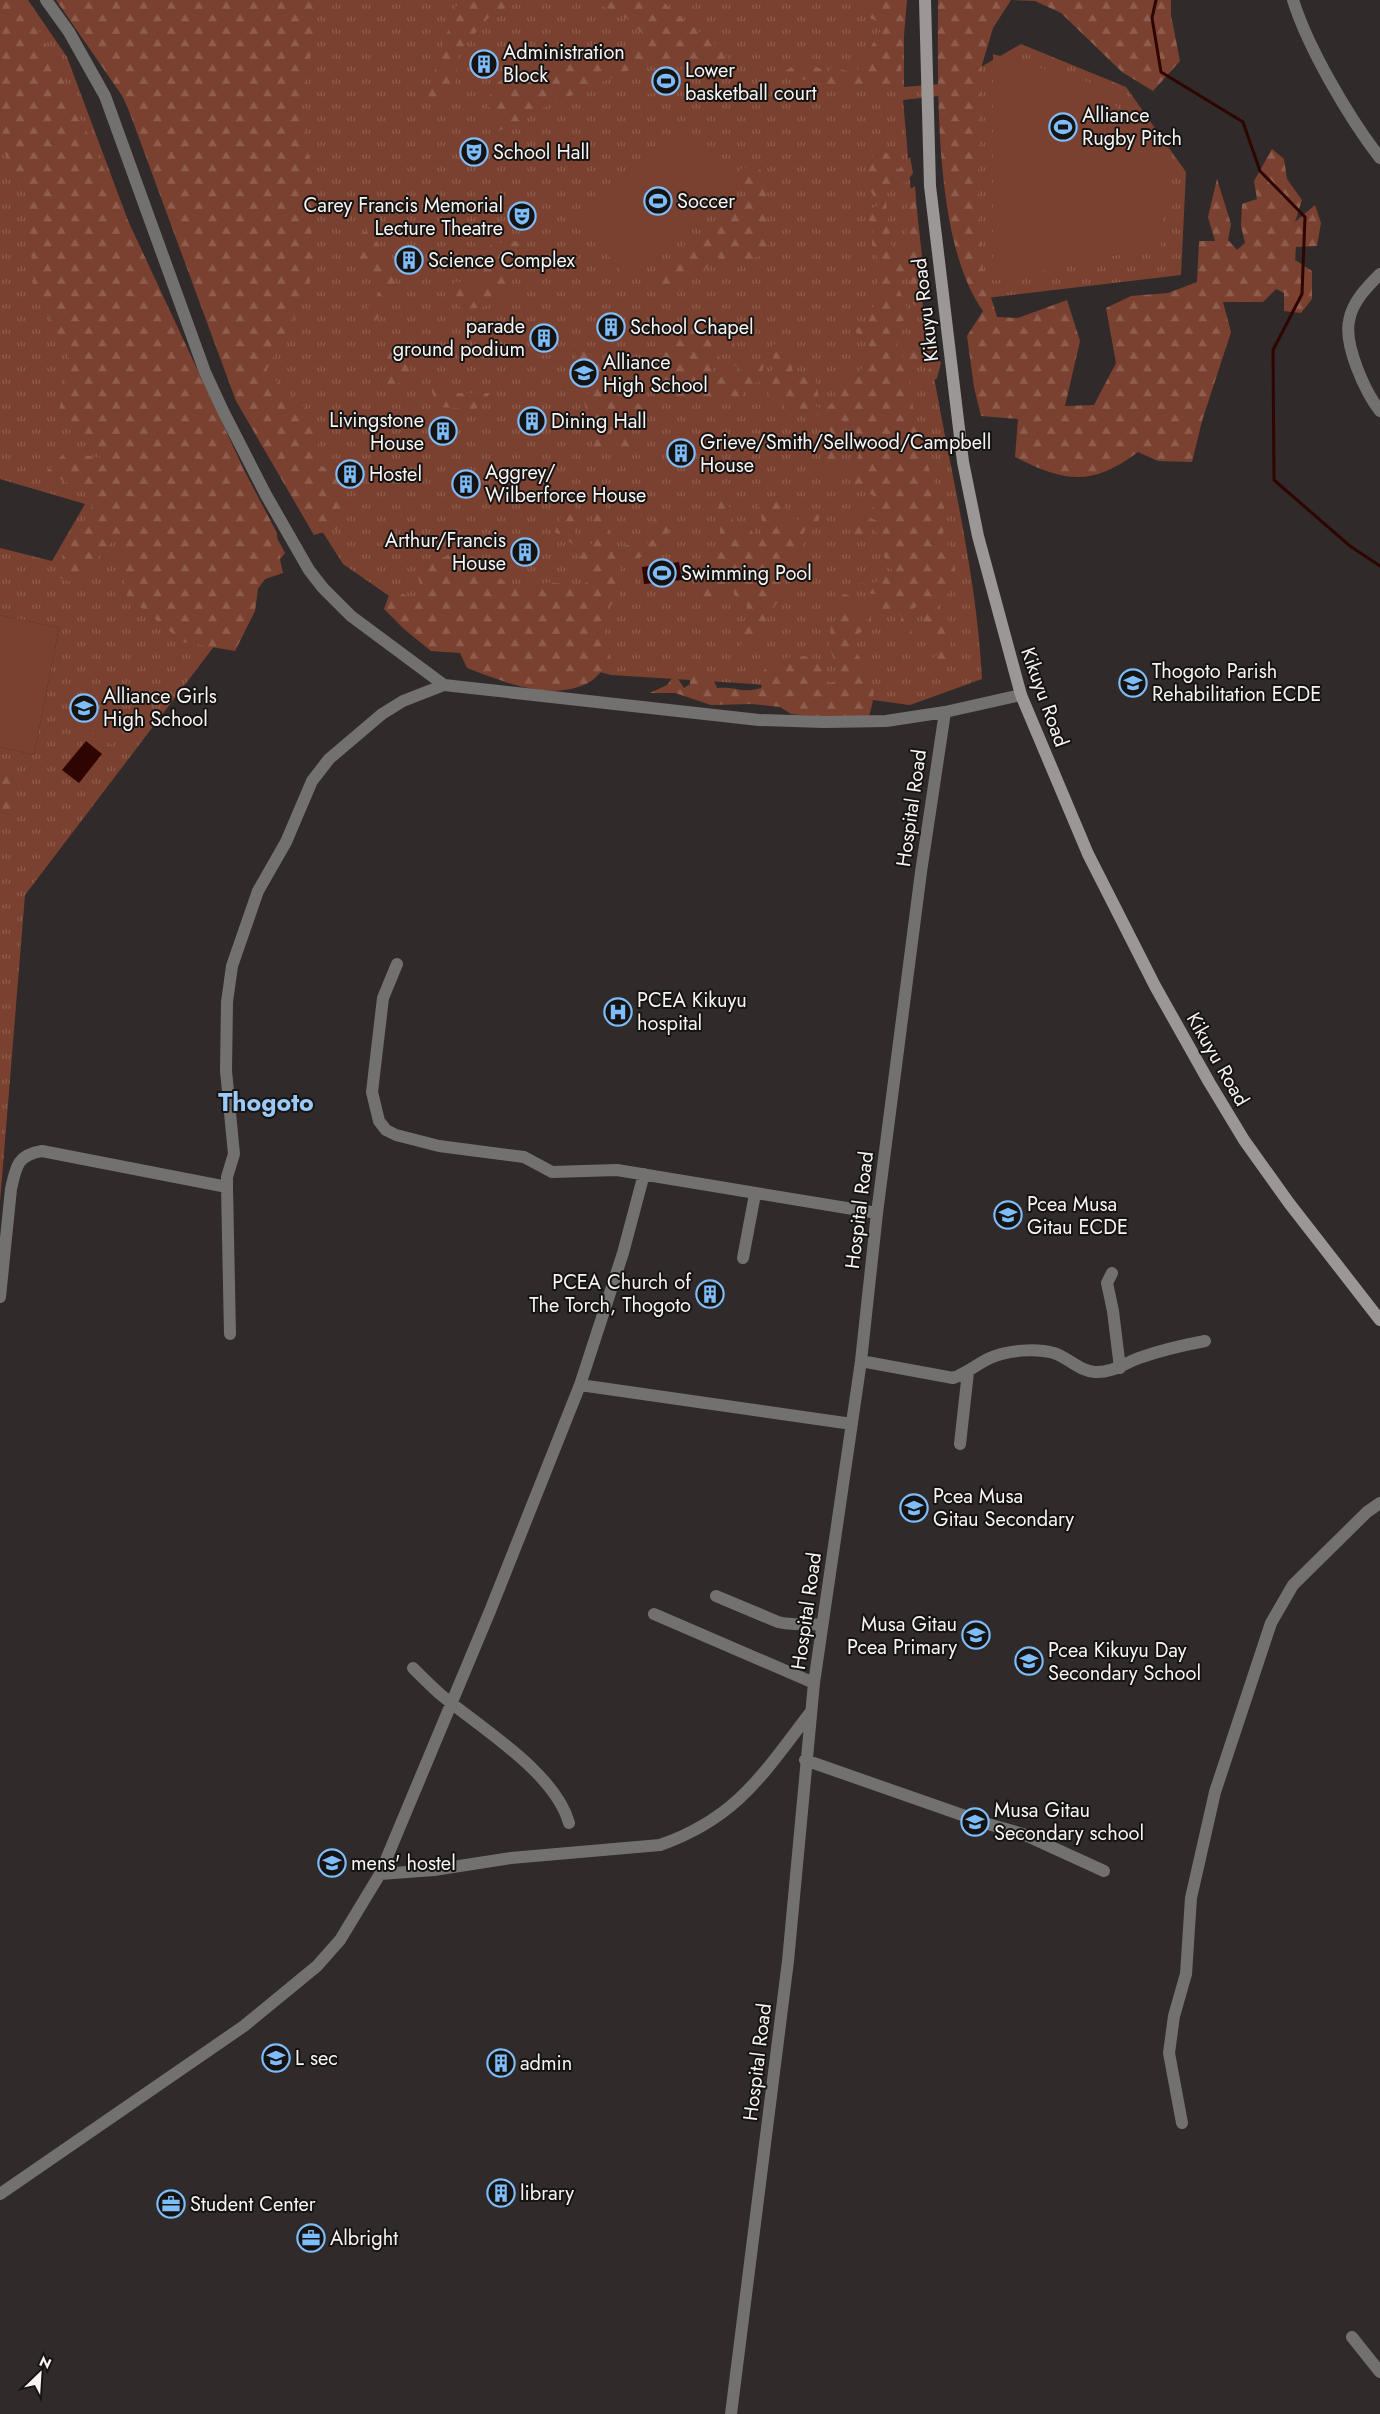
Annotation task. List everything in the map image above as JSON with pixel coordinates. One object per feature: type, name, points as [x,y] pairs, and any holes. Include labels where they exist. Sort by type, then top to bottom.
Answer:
[{"type":"main road","name":"Kikuyu Road","points":[[925,0],[930,186],[962,452],[978,536],[1021,695],[1088,854],[1151,980],[1209,1082],[1244,1140],[1288,1203],[1380,1320]]},
{"type":"street","points":[[46,0],[72,39],[105,96],[205,372],[222,411],[292,544],[323,588],[351,616],[444,685]]},
{"type":"street","points":[[1293,0],[1312,46],[1341,97],[1380,158]]},
{"type":"street","points":[[1380,274],[1357,300],[1348,322],[1352,350],[1356,362],[1366,388],[1380,411]]},
{"type":"street","points":[[230,1334],[227,1177],[234,1154],[226,1071],[227,1002],[232,966],[258,891],[286,842],[312,781],[330,759],[382,714],[404,702],[444,685],[760,720],[824,722],[886,721],[944,712],[1021,695]]},
{"type":"street","name":"Hospital Road","points":[[731,2414],[788,1960],[810,1713],[861,1361],[877,1213],[920,872],[944,712]]},
{"type":"street","points":[[397,964],[383,998],[372,1092],[379,1121],[386,1130],[396,1135],[439,1146],[524,1157],[552,1172],[597,1169],[644,1174],[877,1213]]},
{"type":"street","points":[[0,1298],[11,1189],[20,1160],[29,1153],[42,1151],[227,1187]]},
{"type":"street","points":[[0,2194],[244,2026],[317,1966],[340,1940],[380,1874],[452,1702],[580,1385],[623,1253],[644,1174]]},
{"type":"street","points":[[742,1258],[755,1194]]},
{"type":"street","points":[[1112,1273],[1107,1282],[1113,1311],[1120,1368]]},
{"type":"street","points":[[861,1361],[939,1377],[953,1378],[968,1372],[990,1358],[1005,1353],[1041,1350],[1066,1358],[1086,1370],[1095,1372],[1120,1368],[1142,1357],[1205,1341]]},
{"type":"street","points":[[960,1444],[968,1372]]},
{"type":"street","points":[[580,1385],[852,1424]]},
{"type":"street","points":[[1182,2123],[1172,2075],[1169,2053],[1170,2038],[1186,1974],[1191,1898],[1215,1792],[1271,1623],[1282,1602],[1293,1585],[1307,1570],[1367,1512],[1380,1502]]},
{"type":"street","points":[[716,1596],[778,1622],[822,1625]]},
{"type":"street","points":[[654,1614],[814,1683]]},
{"type":"street","points":[[413,1668],[516,1753],[557,1798],[566,1811],[569,1823]]},
{"type":"street","points":[[380,1874],[434,1870],[511,1858],[660,1845],[679,1838],[717,1818],[735,1804],[756,1783],[810,1713]]},
{"type":"street","points":[[805,1760],[962,1815],[1023,1834],[1104,1871]]},
{"type":"street","points":[[1352,2338],[1380,2372]]},
{"type":"green space","name":"Alliance Girls High School","points":[[0,0],[28,0],[67,57],[177,352],[285,553],[25,895],[0,1202],[0,747],[34,755],[59,628],[0,615],[0,548],[52,561],[85,504],[0,479]]},
{"type":"green space","points":[[0,0],[23,0],[28,6],[245,472],[277,533],[278,551],[283,573],[259,581],[255,611],[235,651],[183,642],[125,594],[119,534],[75,584],[53,575],[97,498],[47,472],[65,452],[101,458],[59,411],[70,360],[34,287],[26,195],[0,144]]},
{"type":"green space","points":[[56,0],[320,0],[302,108],[312,181],[311,228],[315,267],[295,314],[266,371],[317,419],[319,463],[342,485],[342,527],[314,535],[236,401],[125,100]]},
{"type":"green space","name":"Alliance High School","points":[[70,0],[904,0],[904,87],[953,83],[1021,44],[1126,87],[1186,172],[1181,275],[978,299],[956,94],[903,100],[921,294],[932,366],[973,589],[982,679],[910,705],[754,684],[611,675],[491,642],[411,611],[343,564],[255,426],[136,125],[98,45]]},
{"type":"green space","points":[[468,0],[522,0],[490,16],[459,52],[456,80],[446,102],[433,107],[426,97],[456,6]]},
{"type":"green space","points":[[582,0],[661,1],[724,51],[731,66],[707,72],[661,60],[645,63],[541,109],[519,124],[497,131],[488,102],[493,85],[521,69],[542,62],[557,47],[584,45],[593,60],[622,54],[646,39],[633,24],[618,13]]},
{"type":"green space","points":[[863,0],[907,0],[900,83],[861,89],[812,82],[782,73],[801,61],[829,72],[837,55],[842,70],[856,73],[884,24],[865,16]]},
{"type":"green space","points":[[938,0],[1011,0],[993,28],[981,68],[978,188],[983,271],[997,317],[1018,318],[1067,300],[1080,341],[1065,406],[1094,405],[1116,363],[1106,308],[1131,296],[1168,293],[1197,282],[1199,241],[1215,241],[1208,217],[1217,179],[1231,224],[1228,240],[1237,250],[1245,243],[1241,226],[1242,204],[1257,199],[1254,181],[1272,149],[1284,159],[1287,179],[1302,200],[1295,222],[1315,205],[1321,223],[1317,246],[1296,247],[1295,260],[1312,271],[1312,299],[1301,313],[1284,311],[1284,293],[1276,289],[1263,302],[1223,302],[1231,332],[1202,421],[1192,462],[1158,461],[1138,452],[1122,463],[1092,476],[1063,476],[1048,472],[1015,457],[1018,419],[981,416],[974,387],[967,336],[983,311],[967,281],[955,245],[947,204],[939,117]]},
{"type":"green space","points":[[1011,0],[1171,0],[1171,15],[1180,61],[1153,91],[1122,72],[1061,13],[1035,1]]},
{"type":"green space","name":"Alliance Rugby Pitch","points":[[993,54],[1099,85],[1167,169],[1161,246],[993,281]]},
{"type":"green space","name":"Lower basketball court","points":[[688,69],[691,91],[644,94],[643,72]]},
{"type":"green space","name":"Soccer","points":[[683,127],[735,185],[629,282],[580,218]]},
{"type":"green space","points":[[876,147],[897,159],[898,170],[910,157],[913,173],[905,184],[897,181],[896,188],[886,194],[892,248],[891,256],[900,259],[906,247],[907,191],[915,186],[922,258],[924,300],[916,306],[910,301],[905,292],[910,281],[907,273],[893,276],[908,310],[900,328],[895,359],[901,361],[906,348],[913,348],[920,332],[929,342],[941,363],[937,378],[931,383],[926,375],[930,368],[927,358],[917,362],[909,383],[914,413],[930,473],[946,512],[943,533],[948,545],[956,546],[955,564],[949,593],[935,602],[948,619],[951,636],[950,659],[933,676],[930,661],[941,651],[921,633],[927,609],[922,602],[909,612],[912,635],[898,635],[902,615],[884,614],[871,610],[871,626],[850,639],[873,682],[873,702],[869,716],[816,717],[791,714],[780,707],[752,704],[711,705],[675,693],[650,693],[667,685],[675,674],[684,688],[690,684],[690,672],[712,676],[717,688],[754,690],[761,688],[764,670],[773,660],[805,656],[823,662],[829,683],[838,681],[835,662],[829,647],[831,626],[839,619],[839,607],[843,594],[852,596],[850,619],[861,616],[867,605],[876,603],[884,595],[865,593],[858,584],[876,582],[882,576],[897,580],[881,551],[877,533],[870,527],[862,537],[849,535],[853,519],[862,514],[879,522],[881,513],[869,504],[874,496],[855,487],[847,474],[859,454],[860,441],[855,431],[836,416],[840,432],[846,440],[839,448],[838,479],[822,471],[820,448],[830,446],[833,438],[825,421],[817,415],[788,411],[782,403],[769,398],[767,382],[773,376],[771,371],[774,366],[772,343],[790,353],[793,374],[816,380],[819,399],[815,406],[824,409],[836,397],[838,389],[837,379],[845,373],[854,378],[875,352],[850,326],[859,323],[865,331],[878,286],[879,268],[877,257],[872,247],[873,233],[867,211],[878,205],[868,186],[866,172]]},
{"type":"green space","points":[[756,167],[768,176],[766,215],[771,240],[765,255],[732,264],[714,256],[704,272],[689,270],[680,290],[661,298],[664,273],[687,241],[706,236],[716,230],[727,211],[743,202],[746,194],[739,169]]},
{"type":"green space","points":[[373,229],[379,250],[394,273],[396,286],[391,300],[375,321],[364,313],[379,292],[379,282],[375,277],[357,268],[358,235]]},
{"type":"green space","points":[[517,241],[525,259],[510,272],[510,294],[480,308],[461,309],[455,296],[454,282],[464,282],[480,294],[482,285],[480,265],[491,244]]},
{"type":"green space","points":[[721,316],[722,332],[716,340],[720,361],[711,374],[713,382],[730,372],[742,370],[730,362],[733,340],[738,361],[745,365],[765,359],[760,382],[746,385],[741,399],[728,396],[727,386],[723,384],[712,409],[717,423],[703,397],[680,395],[659,400],[667,367],[657,361],[663,353],[675,349],[676,332],[707,325]]},
{"type":"green space","points":[[571,333],[578,351],[597,350],[601,354],[603,374],[611,373],[612,388],[622,403],[633,397],[646,413],[647,434],[642,423],[634,418],[623,427],[626,436],[635,435],[633,448],[619,453],[614,426],[598,464],[591,456],[593,431],[583,399],[590,391],[581,380]]},
{"type":"green space","points":[[383,347],[403,356],[413,347],[418,353],[411,367],[409,382],[398,383],[394,392],[369,387],[375,368],[381,377],[389,369],[382,362]]},
{"type":"green space","points":[[439,385],[448,393],[490,393],[481,406],[468,413],[458,408],[438,407],[431,389]]},
{"type":"green space","points":[[593,475],[606,499],[606,521],[612,541],[604,549],[620,551],[626,545],[645,545],[657,537],[654,513],[670,527],[662,544],[652,553],[621,562],[620,596],[601,615],[611,661],[588,683],[558,691],[527,688],[496,679],[467,668],[460,653],[431,651],[404,629],[384,609],[392,587],[411,599],[422,592],[416,569],[431,558],[445,557],[455,549],[486,563],[498,577],[520,592],[543,583],[561,584],[578,589],[587,582],[586,568],[573,544],[555,532],[572,488],[575,510],[575,535],[592,544],[595,530],[588,490]]},
{"type":"green space","points":[[785,499],[782,520],[792,526],[809,508],[821,513],[815,530],[811,518],[804,532],[800,557],[778,568],[785,586],[781,598],[769,613],[759,639],[740,657],[747,606],[734,595],[733,586],[745,569],[745,557],[731,575],[726,590],[711,602],[697,591],[701,575],[718,546],[720,538],[720,527],[715,516],[721,500],[732,509],[733,526],[738,542],[746,541],[753,526],[756,538],[765,538],[759,504]]},
{"type":"green space","points":[[633,565],[637,595],[628,596],[625,567]]},
{"type":"green space","points":[[0,615],[59,628],[34,755],[0,747]]},
{"type":"green space","points":[[95,722],[117,737],[111,745],[89,730]]},
{"type":"green space","points":[[0,769],[18,772],[14,809],[0,828]]},
{"type":"shaded area","name":"Swimming Pool","points":[[679,562],[682,580],[644,584],[642,567]]},
{"type":"shaded area","points":[[86,741],[102,754],[79,783],[62,770]]},
{"type":"waterway","points":[[1156,0],[1152,18],[1161,72],[1243,122],[1260,171],[1305,217],[1302,294],[1273,350],[1274,480],[1350,546],[1380,566]]},
{"type":"place","name":"Administration Block","points":[[484,64]]},
{"type":"place","name":"Lower basketball court","points":[[666,81]]},
{"type":"place","name":"Alliance Rugby Pitch","points":[[1063,127]]},
{"type":"place","name":"School Hall","points":[[474,152]]},
{"type":"place","name":"Soccer","points":[[658,201]]},
{"type":"place","name":"Carey Francis Memorial Lecture Theatre","points":[[522,216]]},
{"type":"place","name":"Science Complex","points":[[409,260]]},
{"type":"place","name":"School Chapel","points":[[611,327]]},
{"type":"place","name":"parade ground podium","points":[[544,338]]},
{"type":"place","name":"Alliance High School","points":[[584,373]]},
{"type":"place","name":"Dining Hall","points":[[532,421]]},
{"type":"place","name":"Livingstone House","points":[[443,431]]},
{"type":"place","name":"Grieve/Smith/Sellwood/Campbell House","points":[[681,453]]},
{"type":"place","name":"Hostel","points":[[350,474]]},
{"type":"place","name":"Aggrey/ Wilberforce House","points":[[466,484]]},
{"type":"place","name":"Arthur/Francis House","points":[[525,552]]},
{"type":"place","name":"Swimming Pool","points":[[662,573]]},
{"type":"place","name":"Thogoto Parish Rehabilitation ECDE","points":[[1133,683]]},
{"type":"place","name":"Alliance Girls High School","points":[[84,708]]},
{"type":"place","name":"PCEA Kikuyu hospital","points":[[618,1012]]},
{"type":"place","name":"Pcea Musa Gitau ECDE","points":[[1008,1215]]},
{"type":"place","name":"PCEA Church of The Torch, Thogoto","points":[[710,1294]]},
{"type":"place","name":"Pcea Musa Gitau Secondary","points":[[914,1508]]},
{"type":"place","name":"Musa Gitau Pcea Primary","points":[[976,1635]]},
{"type":"place","name":"Pcea Kikuyu Day Secondary School","points":[[1029,1661]]},
{"type":"place","name":"Musa Gitau Secondary school","points":[[975,1822]]},
{"type":"place","name":"mens' hostel","points":[[332,1863]]},
{"type":"place","name":"L sec","points":[[276,2058]]},
{"type":"place","name":"admin","points":[[501,2063]]},
{"type":"place","name":"library","points":[[501,2193]]},
{"type":"place","name":"Student Center","points":[[171,2204]]},
{"type":"place","name":"Albright","points":[[311,2238]]},
{"type":"district","name":"Thogoto","points":[[266,1102]]}]
